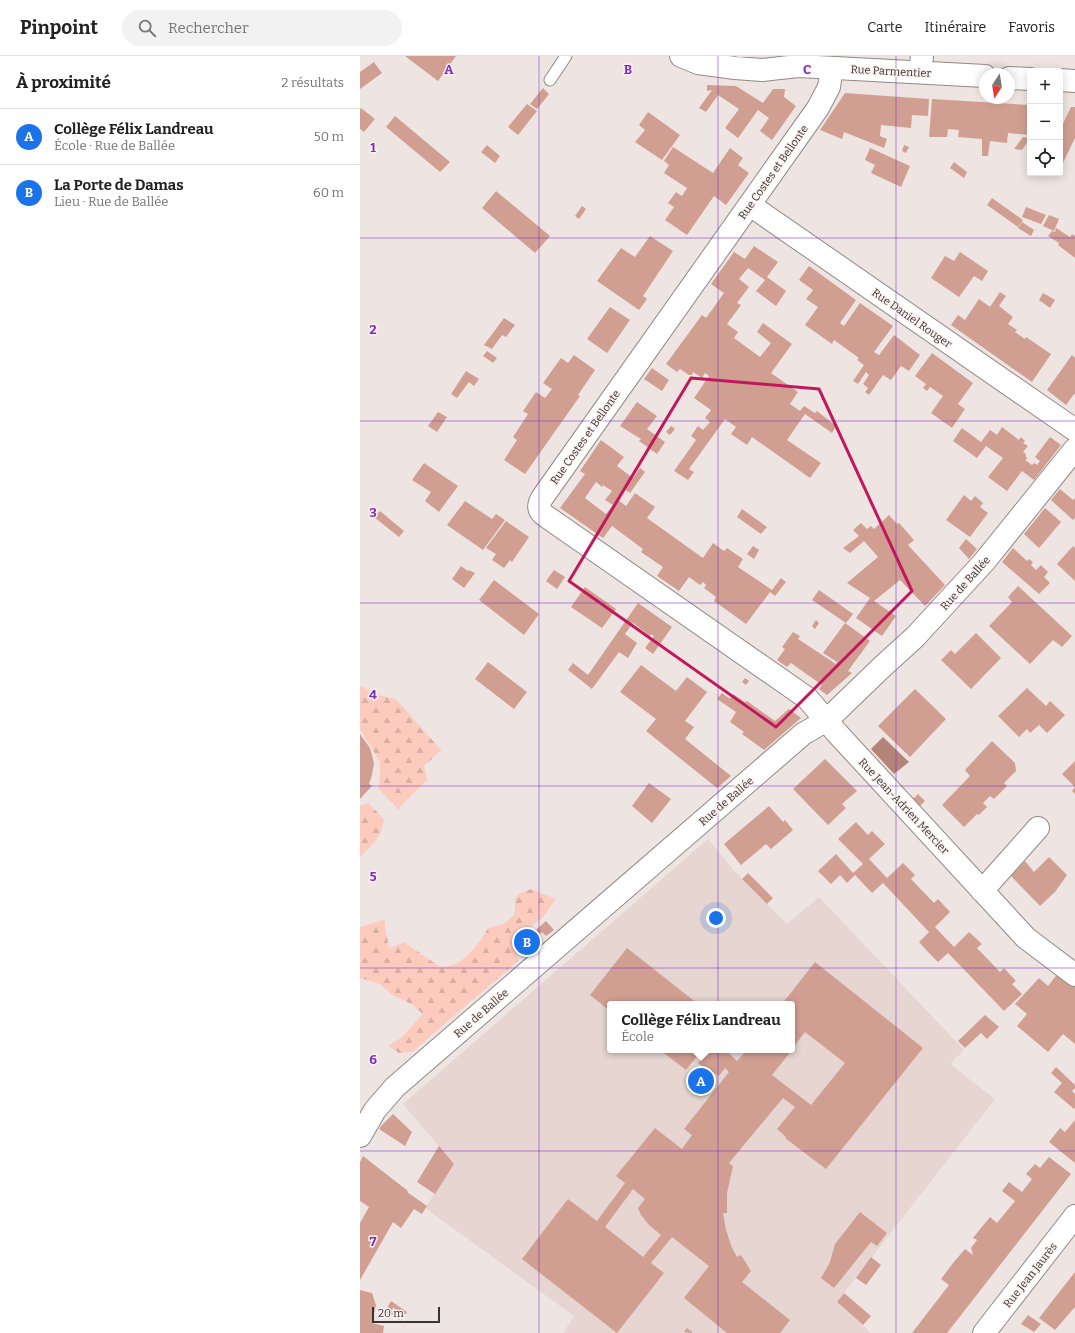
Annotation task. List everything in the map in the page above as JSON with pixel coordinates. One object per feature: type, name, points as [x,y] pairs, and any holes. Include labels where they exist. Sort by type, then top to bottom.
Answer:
[{"type":"street","name":"Rue Parmentier","points":[[681,56],[698,63],[762,70],[798,66],[832,68],[921,64],[979,75]]},
{"type":"street","name":"Rue Parmentier","points":[[749,56],[764,57],[798,66]]},
{"type":"street","name":"Rue Costes et Bellonte","points":[[827,720],[807,698],[541,513],[539,503],[825,97],[829,87],[832,68]]},
{"type":"street","points":[[1015,78],[1027,79]]},
{"type":"street","points":[[1063,80],[1075,81]]},
{"type":"street","name":"Rue Daniel Rouger","points":[[750,205],[1075,430]]},
{"type":"street","name":"Rue de Ballée","points":[[360,1136],[375,1110],[396,1087],[804,734],[827,720],[915,637],[984,562],[1075,449]]},
{"type":"street","name":"Rue Jean-Adrien Mercier","points":[[827,720],[837,733],[1026,938],[1075,975]]},
{"type":"street","points":[[982,891],[1038,828]]},
{"type":"street","name":"Rue Jean Jaurès","points":[[984,1333],[1075,1216]]},
{"type":"lane","points":[[550,80],[566,56]]},
{"type":"highlighted area","points":[[691,378],[819,389],[912,591],[776,727],[569,581]]},
{"type":"shaded area","points":[[883,737],[909,762],[894,774],[871,749]]},
{"type":"shaded area","points":[[708,839],[736,873],[787,924],[819,897],[964,1050],[950,1064],[995,1099],[837,1302],[871,1333],[563,1333],[574,1316],[425,1208],[454,1164],[403,1104]]},
{"type":"green space","points":[[360,686],[379,695],[396,699],[441,750],[424,766],[427,780],[398,809],[378,788],[380,779],[380,762],[360,729]]},
{"type":"green space","points":[[368,803],[384,819],[383,826],[379,836],[360,857],[360,806]]},
{"type":"green space","points":[[531,889],[556,899],[544,916],[513,942],[518,961],[412,1052],[399,1053],[388,1046],[402,1037],[423,1014],[411,1004],[392,995],[380,984],[360,978],[360,927],[384,920],[389,948],[404,942],[440,967],[452,965],[461,961],[470,953],[488,928],[506,923],[515,913],[515,898],[519,894]]},
{"type":"building","points":[[405,56],[456,56],[438,81]]},
{"type":"building","points":[[374,62],[382,73],[360,89],[360,72]]},
{"type":"building","points":[[707,85],[736,86],[763,103],[773,89],[785,89],[784,97],[796,106],[772,140],[760,131],[769,118],[758,110],[738,138],[725,128],[739,109],[718,95],[706,112],[699,108],[712,90],[707,91]]},
{"type":"building","points":[[543,88],[549,94],[537,109],[530,104]]},
{"type":"building","points":[[845,93],[929,99],[928,116],[912,115],[911,128],[881,125],[880,136],[887,139],[884,148],[844,132],[842,139],[820,130]]},
{"type":"building","points":[[932,99],[979,102],[979,104],[1027,105],[1027,135],[1008,133],[1007,143],[990,141],[988,156],[982,156],[982,139],[958,137],[959,130],[948,129],[947,137],[929,137]]},
{"type":"building","points":[[527,104],[537,111],[518,135],[508,127]]},
{"type":"building","points":[[1071,107],[1075,107],[1075,138],[1063,163],[1063,140],[1063,124]]},
{"type":"building","points":[[361,108],[375,119],[364,132],[360,129]]},
{"type":"building","points":[[648,112],[680,135],[662,160],[635,142],[645,130],[639,125]]},
{"type":"building","points":[[395,116],[450,162],[440,172],[386,127]]},
{"type":"building","points":[[1023,137],[1027,138],[1027,142],[1022,150],[1014,149]]},
{"type":"building","points":[[487,145],[500,156],[495,163],[481,152]]},
{"type":"building","points":[[904,145],[909,147],[906,153],[902,151]]},
{"type":"building","points":[[673,147],[713,173],[730,148],[743,158],[738,165],[749,173],[726,205],[714,196],[687,235],[665,220],[674,207],[668,203],[676,192],[682,196],[687,188],[664,173],[669,165],[664,161]]},
{"type":"building","points":[[870,148],[910,166],[901,187],[871,173],[875,165],[865,160]]},
{"type":"building","points":[[954,162],[967,172],[964,178],[950,168]]},
{"type":"building","points":[[496,191],[550,236],[535,253],[482,208]]},
{"type":"building","points":[[992,198],[1023,220],[1018,227],[987,205]]},
{"type":"building","points":[[582,206],[586,209],[579,219],[575,216]]},
{"type":"building","points":[[1026,207],[1046,215],[1041,224],[1022,217]]},
{"type":"building","points":[[1049,215],[1059,219],[1054,231],[1043,226]]},
{"type":"building","points":[[1022,222],[1034,230],[1031,236],[1018,228]]},
{"type":"building","points":[[1056,228],[1070,237],[1072,234],[1075,236],[1075,258],[1058,245],[1059,243],[1048,236],[1052,231],[1055,232]]},
{"type":"building","points":[[650,236],[673,251],[643,296],[647,299],[639,310],[597,281],[621,248],[635,257]]},
{"type":"building","points":[[754,246],[778,262],[767,277],[786,291],[776,306],[756,291],[765,280],[748,268],[739,279],[749,287],[737,303],[741,305],[727,324],[738,332],[734,338],[760,357],[771,343],[757,332],[763,323],[792,344],[771,373],[798,392],[790,404],[800,411],[804,406],[815,413],[817,411],[836,426],[832,433],[805,414],[787,440],[821,463],[810,478],[752,437],[747,445],[731,434],[736,427],[725,419],[689,469],[694,472],[688,480],[674,471],[696,440],[691,436],[698,426],[703,430],[710,422],[705,418],[711,410],[694,398],[709,376],[705,373],[702,378],[693,372],[692,375],[689,375],[680,369],[677,372],[666,364],[702,315],[706,318],[724,293],[711,284],[734,252],[745,259]]},
{"type":"building","points":[[960,252],[988,271],[982,281],[974,276],[959,297],[931,278],[945,256],[954,261]]},
{"type":"building","points":[[809,266],[856,300],[840,323],[844,326],[860,303],[893,326],[874,352],[879,355],[894,335],[920,355],[909,371],[901,366],[891,380],[883,375],[869,395],[865,392],[868,388],[863,384],[869,375],[866,372],[858,384],[853,381],[864,365],[857,360],[859,358],[834,340],[832,344],[805,325],[818,307],[806,299],[813,290],[799,280]]},
{"type":"building","points":[[1000,292],[1006,296],[999,306],[1013,317],[1008,324],[1017,330],[1015,332],[1025,339],[1026,337],[1051,354],[1032,382],[951,325],[958,315],[965,320],[979,299],[990,307]]},
{"type":"building","points":[[1043,293],[1055,300],[1050,308],[1039,300]]},
{"type":"building","points":[[610,307],[630,320],[607,353],[587,339]]},
{"type":"building","points":[[504,318],[515,325],[506,337],[502,335],[492,349],[484,345]]},
{"type":"building","points":[[487,351],[497,358],[493,363],[483,356]]},
{"type":"building","points":[[932,353],[973,383],[958,404],[965,409],[952,428],[931,413],[943,396],[930,387],[927,391],[923,388],[926,384],[915,376]]},
{"type":"building","points":[[574,355],[595,370],[578,395],[580,396],[525,474],[504,460],[517,440],[513,437],[528,414],[523,411],[536,392],[545,398],[552,389],[543,383],[561,358],[568,363]]},
{"type":"building","points":[[1072,355],[1075,358],[1075,395],[1074,394],[1066,405],[1047,390]]},
{"type":"building","points":[[652,368],[669,380],[662,391],[644,379]]},
{"type":"building","points":[[466,371],[479,379],[474,386],[469,382],[457,398],[451,394]]},
{"type":"building","points":[[637,402],[657,416],[647,429],[665,442],[657,454],[639,441],[641,439],[620,426]]},
{"type":"building","points":[[438,412],[447,417],[437,432],[428,426]]},
{"type":"building","points":[[671,426],[675,429],[670,435],[666,432]]},
{"type":"building","points":[[1002,427],[1019,440],[1021,437],[1025,441],[1023,443],[1028,446],[1023,452],[1025,453],[1027,459],[1025,460],[1032,465],[1034,463],[1037,465],[1040,461],[1035,457],[1050,437],[1061,445],[1034,480],[1022,471],[1007,491],[988,477],[1003,458],[986,446],[977,458],[953,441],[962,428],[981,442],[990,430],[997,435]]},
{"type":"building","points":[[601,440],[624,457],[617,466],[633,478],[640,468],[645,472],[630,493],[624,489],[617,499],[626,506],[635,493],[655,507],[647,518],[703,558],[713,543],[724,551],[727,548],[743,559],[738,567],[772,590],[781,578],[786,582],[775,596],[770,592],[746,624],[714,601],[716,597],[704,588],[706,585],[703,582],[700,585],[689,577],[679,591],[657,576],[663,567],[641,552],[643,549],[612,526],[603,538],[560,508],[585,474],[580,471]],"holes":[[[596,482],[602,487],[603,485],[612,491],[605,500],[613,505],[606,514],[585,498]]]},
{"type":"building","points":[[424,463],[458,486],[439,512],[425,501],[431,492],[412,480]]},
{"type":"building","points":[[1060,489],[1073,500],[1075,498],[1075,518],[1073,520],[1051,500]]},
{"type":"building","points":[[964,495],[971,501],[975,496],[983,503],[980,507],[988,513],[970,537],[946,520]]},
{"type":"building","points":[[465,501],[492,519],[496,514],[505,520],[483,550],[447,525]]},
{"type":"building","points":[[1045,508],[1061,522],[1039,548],[1024,534]]},
{"type":"building","points":[[742,509],[767,527],[761,534],[737,517]]},
{"type":"building","points":[[380,511],[404,531],[399,537],[374,517]]},
{"type":"building","points":[[889,515],[897,524],[899,523],[914,540],[908,545],[945,585],[925,606],[900,580],[874,601],[896,616],[882,636],[856,618],[870,598],[847,583],[878,557],[864,541],[850,553],[843,548],[859,536],[853,530],[861,523],[867,529],[871,526],[874,529]]},
{"type":"building","points":[[506,521],[529,537],[512,562],[510,560],[504,568],[492,560],[496,554],[486,548]]},
{"type":"building","points":[[966,539],[977,549],[969,559],[959,548]]},
{"type":"building","points":[[753,546],[759,550],[754,559],[747,554]]},
{"type":"building","points":[[1073,546],[1075,548],[1075,581],[1057,564]]},
{"type":"building","points":[[1013,548],[1027,561],[1029,559],[1033,562],[1031,565],[1036,570],[1041,565],[1048,572],[1044,577],[1050,583],[1039,594],[1002,562]]},
{"type":"building","points":[[461,566],[468,571],[469,570],[475,573],[464,588],[452,579]]},
{"type":"building","points":[[554,570],[565,577],[557,589],[546,581]]},
{"type":"building","points":[[494,580],[539,614],[524,635],[479,600]]},
{"type":"building","points":[[1018,586],[1072,636],[1062,647],[1053,640],[1030,664],[989,626],[1012,602],[1008,597]]},
{"type":"building","points":[[585,587],[616,609],[602,628],[571,607]]},
{"type":"building","points":[[819,590],[853,614],[846,623],[812,600]]},
{"type":"building","points":[[638,603],[672,627],[653,654],[645,648],[654,636],[651,634],[650,636],[633,623],[625,634],[637,643],[628,658],[619,652],[592,689],[568,670],[573,663],[588,675]]},
{"type":"building","points":[[816,620],[819,623],[815,629],[812,626]]},
{"type":"building","points":[[845,623],[870,641],[848,671],[852,673],[827,695],[819,689],[822,685],[791,663],[787,667],[777,660],[785,649],[782,647],[793,632],[800,636],[798,639],[836,664],[837,662],[823,653]]},
{"type":"building","points":[[976,633],[1001,658],[971,689],[941,660],[951,650],[955,654]]},
{"type":"building","points":[[488,662],[527,692],[514,709],[475,679]]},
{"type":"building","points":[[641,665],[676,691],[687,677],[707,692],[685,721],[694,727],[685,739],[731,776],[717,788],[646,731],[656,719],[620,692]]},
{"type":"building","points":[[745,678],[749,681],[746,685],[742,682]]},
{"type":"building","points":[[1027,688],[1046,706],[1050,701],[1065,715],[1047,733],[1039,725],[1030,733],[1027,729],[1019,737],[998,716]]},
{"type":"building","points":[[915,689],[946,719],[910,757],[878,726]]},
{"type":"building","points":[[722,693],[730,699],[733,694],[745,702],[747,701],[775,721],[789,709],[801,718],[764,750],[742,734],[744,732],[730,722],[736,712],[717,699]]},
{"type":"building","points":[[360,734],[370,748],[374,763],[369,784],[372,786],[360,799]]},
{"type":"building","points":[[992,741],[1015,763],[1016,771],[1004,783],[1007,786],[994,799],[990,796],[983,803],[987,807],[979,815],[977,814],[964,827],[942,805],[970,776],[965,770]]},
{"type":"building","points":[[825,759],[857,791],[842,804],[846,808],[828,825],[793,789]]},
{"type":"building","points":[[1075,761],[1075,787],[1062,774]]},
{"type":"building","points":[[649,783],[671,799],[652,823],[632,806]]},
{"type":"building","points":[[1075,787],[1075,794],[1072,791]]},
{"type":"building","points":[[918,794],[925,801],[920,806],[913,799]]},
{"type":"building","points":[[769,806],[783,822],[785,820],[793,830],[771,849],[766,844],[741,865],[724,844]]},
{"type":"building","points":[[856,822],[868,835],[872,831],[885,844],[869,859],[887,878],[903,863],[915,875],[911,879],[934,903],[938,899],[950,912],[935,927],[954,947],[969,932],[982,944],[977,948],[1000,972],[1004,968],[1016,981],[1012,984],[1022,994],[1004,1011],[948,953],[938,962],[929,953],[919,942],[929,932],[883,883],[872,893],[855,875],[847,883],[840,875],[831,884],[818,871],[836,854],[853,873],[863,864],[838,839]]},
{"type":"building","points":[[1049,857],[1067,875],[1055,892],[1040,906],[1011,876],[1025,861],[1034,872]]},
{"type":"building","points":[[748,873],[773,898],[767,904],[742,879]]},
{"type":"building","points":[[546,921],[554,930],[546,936],[542,932],[527,945],[530,950],[523,956],[516,948]]},
{"type":"building","points":[[627,948],[694,1001],[607,1001],[607,1009],[590,995]]},
{"type":"building","points":[[815,962],[923,1048],[826,1169],[785,1138],[786,1137],[777,1129],[795,1107],[783,1098],[729,1163],[733,1166],[727,1193],[727,1213],[723,1213],[726,1230],[732,1248],[737,1257],[741,1255],[751,1271],[742,1282],[790,1320],[780,1333],[727,1333],[684,1298],[709,1266],[672,1237],[651,1263],[664,1273],[617,1333],[522,1259],[568,1199],[597,1221],[625,1183],[616,1176],[655,1128],[682,1149],[692,1135],[684,1129],[729,1072],[725,1068],[719,1076],[710,1072],[698,1063],[706,1053],[729,1053],[737,1061],[744,1053],[790,1053],[772,1075],[811,1105],[845,1063],[805,1032],[795,1045],[795,1001],[784,1001]],"holes":[[[633,1189],[645,1199],[638,1208],[641,1215],[649,1225],[661,1235],[643,1257],[605,1227]]]},
{"type":"building","points":[[1059,972],[1075,985],[1075,1044],[1063,1034],[1048,1052],[1017,1026],[1027,1014],[1015,1004],[1039,978],[1048,986]]},
{"type":"building","points":[[985,1015],[999,1027],[987,1039],[981,1033],[965,1048],[958,1041]]},
{"type":"building","points":[[664,1053],[700,1053],[686,1070]]},
{"type":"building","points":[[1056,1067],[1075,1085],[1075,1088],[1072,1091],[1075,1094],[1074,1109],[1054,1092],[1062,1083],[1051,1073]]},
{"type":"building","points":[[393,1114],[412,1132],[405,1146],[379,1129]]},
{"type":"building","points":[[1075,1120],[1075,1163],[1049,1142],[1060,1128],[1065,1132]]},
{"type":"building","points":[[439,1146],[454,1164],[435,1194],[417,1182]]},
{"type":"building","points":[[363,1156],[408,1191],[407,1192],[427,1206],[422,1214],[414,1209],[401,1228],[393,1222],[360,1280],[360,1223],[369,1207],[360,1201],[360,1162]]},
{"type":"building","points":[[1049,1157],[1071,1174],[947,1333],[912,1333],[949,1285],[941,1279],[953,1263],[965,1249],[973,1255],[971,1248],[977,1240],[973,1238],[990,1217],[997,1223],[1015,1201],[1002,1191],[1009,1182],[1022,1192],[1032,1179],[1026,1174],[1035,1164],[1040,1168]]},
{"type":"building","points":[[860,1212],[887,1233],[877,1246],[871,1242],[834,1288],[821,1278],[830,1262],[835,1244]]},
{"type":"building","points":[[871,1257],[881,1265],[866,1285],[856,1278]]},
{"type":"building","points":[[1075,1272],[1075,1307],[1055,1330],[1039,1318]]},
{"type":"building","points":[[360,1290],[372,1293],[376,1305],[372,1323],[384,1326],[383,1333],[360,1333]]},
{"type":"building","points":[[844,1293],[871,1316],[863,1325],[837,1302]]},
{"type":"building","points":[[391,1301],[407,1312],[401,1321],[385,1312]]},
{"type":"building","points":[[1028,1315],[1041,1324],[1034,1332],[1021,1324]]},
{"type":"building","points":[[687,1328],[692,1332],[692,1333],[684,1332]]},
{"type":"place","name":"La Porte de Damas","points":[[527,942]]},
{"type":"place","name":"Collège Félix Landreau","points":[[701,1081]]}]
